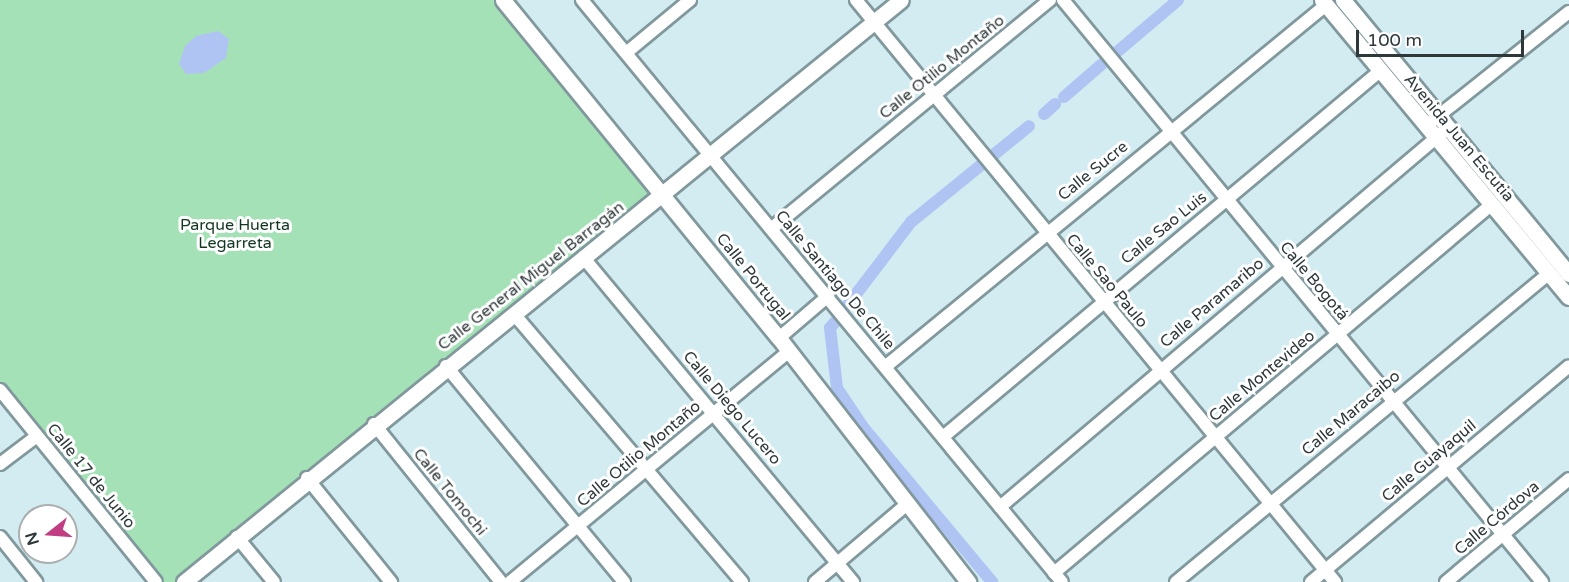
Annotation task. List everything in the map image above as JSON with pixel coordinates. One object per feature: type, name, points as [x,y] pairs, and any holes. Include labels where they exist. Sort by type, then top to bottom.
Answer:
[{"type":"main road","name":"Calle Portugal","points":[[503,0],[779,338],[906,505],[968,582]]},
{"type":"main road","name":"Calle General Miguel Barragán","points":[[184,582],[307,478],[446,366],[712,157],[900,0]]},
{"type":"main road","name":"Avenida Juan Escutia","points":[[1343,0],[1441,127],[1569,274]]},
{"type":"main road","name":"Avenida Juan Escutia","points":[[1324,3],[1426,125],[1441,127],[1491,205],[1569,297]]},
{"type":"street","name":"Calle Santiago De Chile","points":[[582,0],[1058,578]]},
{"type":"street","points":[[626,53],[690,0]]},
{"type":"street","name":"Calle Sao Paulo","points":[[856,0],[993,171],[1160,368],[1268,503],[1335,582]]},
{"type":"street","name":"Calle Otilio Montaño","points":[[771,229],[1050,0]]},
{"type":"street","name":"Calle Bogotá","points":[[1062,0],[1542,582]]},
{"type":"street","points":[[1564,0],[1569,6]]},
{"type":"street","name":"Calle Sucre","points":[[885,367],[1324,3]]},
{"type":"street","name":"Calle Paramaribo","points":[[1000,507],[1281,267],[1569,12]]},
{"type":"street","name":"Calle Sao Luis","points":[[943,437],[1102,300],[1380,71]]},
{"type":"street","name":"Calle Montevideo","points":[[1058,578],[1215,436],[1491,205]]},
{"type":"street","name":"Calle Diego Lucero","points":[[583,257],[715,413],[853,582]]},
{"type":"street","name":"Calle Maracaibo","points":[[1176,582],[1392,400],[1549,273]]},
{"type":"street","points":[[779,338],[828,296]]},
{"type":"street","points":[[514,314],[742,582]]},
{"type":"street","name":"Calle Otilio Montaño","points":[[510,582],[789,351]]},
{"type":"street","points":[[446,366],[624,582]]},
{"type":"street","name":"Calle Guayaquil","points":[[1311,582],[1569,366]]},
{"type":"street","name":"Calle 17 de Junio","points":[[0,390],[156,582]]},
{"type":"street","name":"Calle Tomochi","points":[[374,424],[501,582]]},
{"type":"street","points":[[0,465],[37,436]]},
{"type":"street","points":[[307,478],[391,582]]},
{"type":"street","name":"Calle Córdova","points":[[1446,582],[1569,479]]},
{"type":"street","points":[[815,582],[906,505]]},
{"type":"street","points":[[0,537],[36,582]]},
{"type":"street","points":[[237,537],[274,582]]},
{"type":"green space","name":"Parque Huerta Legarreta","points":[[0,0],[503,0],[664,196],[184,582],[156,582],[0,390]]},
{"type":"water","points":[[218,31],[229,39],[226,58],[204,73],[186,74],[179,64],[185,46],[196,36]]},
{"type":"waterway","points":[[1117,52],[1178,0]]},
{"type":"waterway","points":[[1064,97],[1102,64]]},
{"type":"waterway","points":[[1044,114],[1055,104]]},
{"type":"waterway","points":[[847,306],[911,222],[1029,126]]},
{"type":"waterway","points":[[836,321],[830,328],[837,388],[863,427],[992,582]]}]
